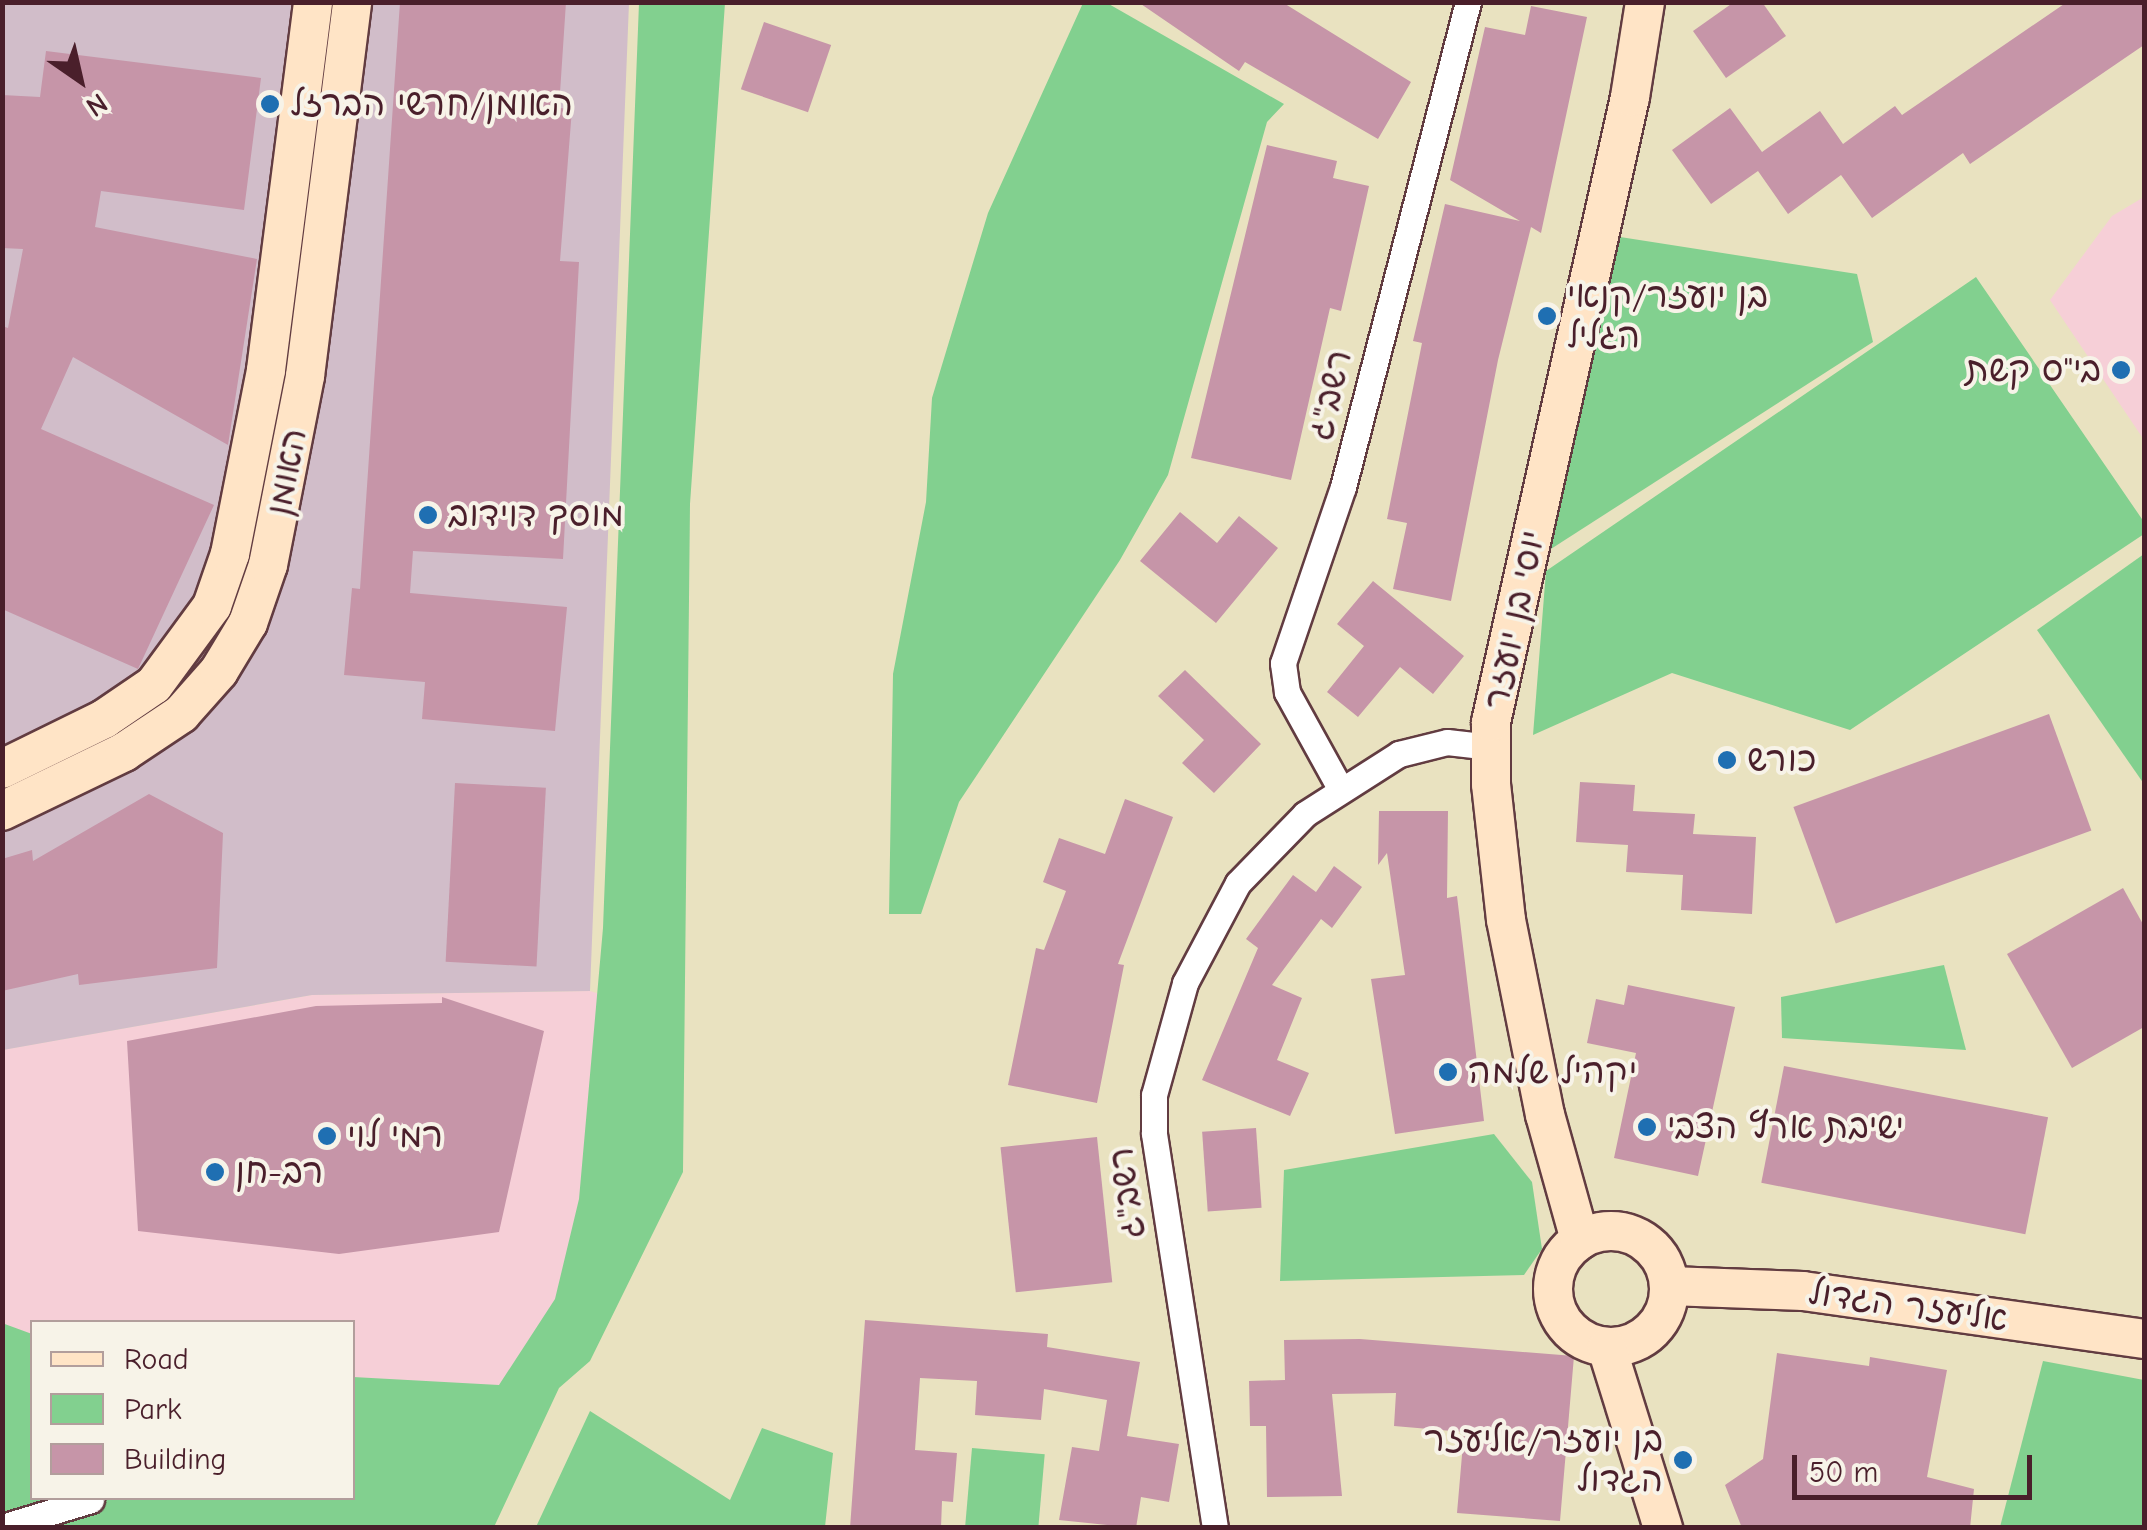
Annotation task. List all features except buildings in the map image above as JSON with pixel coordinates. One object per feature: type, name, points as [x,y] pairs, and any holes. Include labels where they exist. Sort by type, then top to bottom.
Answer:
[{"type":"street","name":"האומן","points":[[2,770],[104,718],[154,684],[212,606],[236,525],[266,370],[313,2]]},
{"type":"street","name":"האומן","points":[[2,811],[124,752],[180,714],[219,671],[248,623],[268,565],[305,376],[352,2]]},
{"type":"street","name":"רשב\"ג","points":[[1341,790],[1287,692],[1283,662],[1343,488],[1468,2]]},
{"type":"street","name":"יוסי בן יועזר","points":[[1580,1240],[1517,983],[1496,840],[1491,747],[1630,97],[1644,2]]},
{"type":"street","name":"רשב\"ג","points":[[1215,1528],[1160,1202],[1154,1095],[1184,983],[1238,883],[1306,814],[1399,754],[1447,742],[1491,747]]},
{"type":"street","points":[[1618,1231],[1638,1237],[1665,1266],[1670,1286],[1659,1323],[1626,1346],[1607,1348],[1570,1331],[1552,1294],[1558,1263],[1580,1240],[1618,1231]]},
{"type":"street","name":"אליעזר הגדול","points":[[1670,1286],[1803,1291],[2144,1338]]},
{"type":"street","points":[[1607,1348],[1662,1528]]},
{"type":"street","points":[[2,1527],[91,1500]]},
{"type":"shaded area","points":[[3,3],[629,3],[590,991],[312,995],[3,1050]]},
{"type":"shaded area","name":"בי\"ס קשת","points":[[2144,197],[2144,440],[2050,300],[2112,216]]},
{"type":"shaded area","points":[[590,991],[606,996],[588,1204],[551,1343],[492,1393],[355,1385],[355,1320],[30,1320],[30,1339],[3,1328],[2,1050],[312,995]]},
{"type":"green space","points":[[639,3],[725,3],[690,504],[683,1172],[590,1361],[559,1388],[494,1527],[3,1527],[2,1323],[30,1333],[30,1500],[355,1500],[355,1377],[499,1385],[555,1299],[579,1199],[603,928]]},
{"type":"green space","points":[[1083,3],[1107,3],[1284,104],[1267,122],[1168,475],[1120,560],[959,802],[921,914],[889,914],[893,674],[926,502],[932,398],[988,213]]},
{"type":"green space","points":[[1601,234],[1857,274],[1873,342],[1540,556]]},
{"type":"green space","points":[[1976,277],[2144,522],[2144,534],[1850,730],[1672,673],[1533,735],[1546,571]]},
{"type":"green space","points":[[2144,554],[2144,784],[2037,630]]},
{"type":"green space","points":[[1944,965],[1966,1050],[1782,1038],[1781,997]]},
{"type":"green space","points":[[1494,1134],[1532,1182],[1542,1249],[1524,1275],[1280,1281],[1284,1170]]},
{"type":"green space","points":[[2043,1361],[2144,1380],[2144,1527],[2000,1527]]},
{"type":"green space","points":[[590,1411],[730,1500],[762,1428],[833,1453],[825,1527],[536,1527]]},
{"type":"green space","points":[[972,1448],[1045,1454],[1038,1528],[965,1527]]},
{"type":"place","name":"האומן/חרשי הברזל","points":[[270,104]]},
{"type":"place","name":"בן יועזר/קנאי הגליל","points":[[1547,316]]},
{"type":"place","name":"בי\"ס קשת","points":[[2121,370]]},
{"type":"place","name":"מוסך דוידוב","points":[[428,515]]},
{"type":"place","name":"כורש","points":[[1727,760]]},
{"type":"place","name":"יקהיל שלמה","points":[[1448,1072]]},
{"type":"place","name":"ישיבת ארץ הצבי","points":[[1647,1127]]},
{"type":"place","name":"רמי לוי","points":[[327,1136]]},
{"type":"place","name":"רב-חן","points":[[215,1172]]},
{"type":"place","name":"בן יועזר/אליעזר הגדול","points":[[1683,1460]]}]
